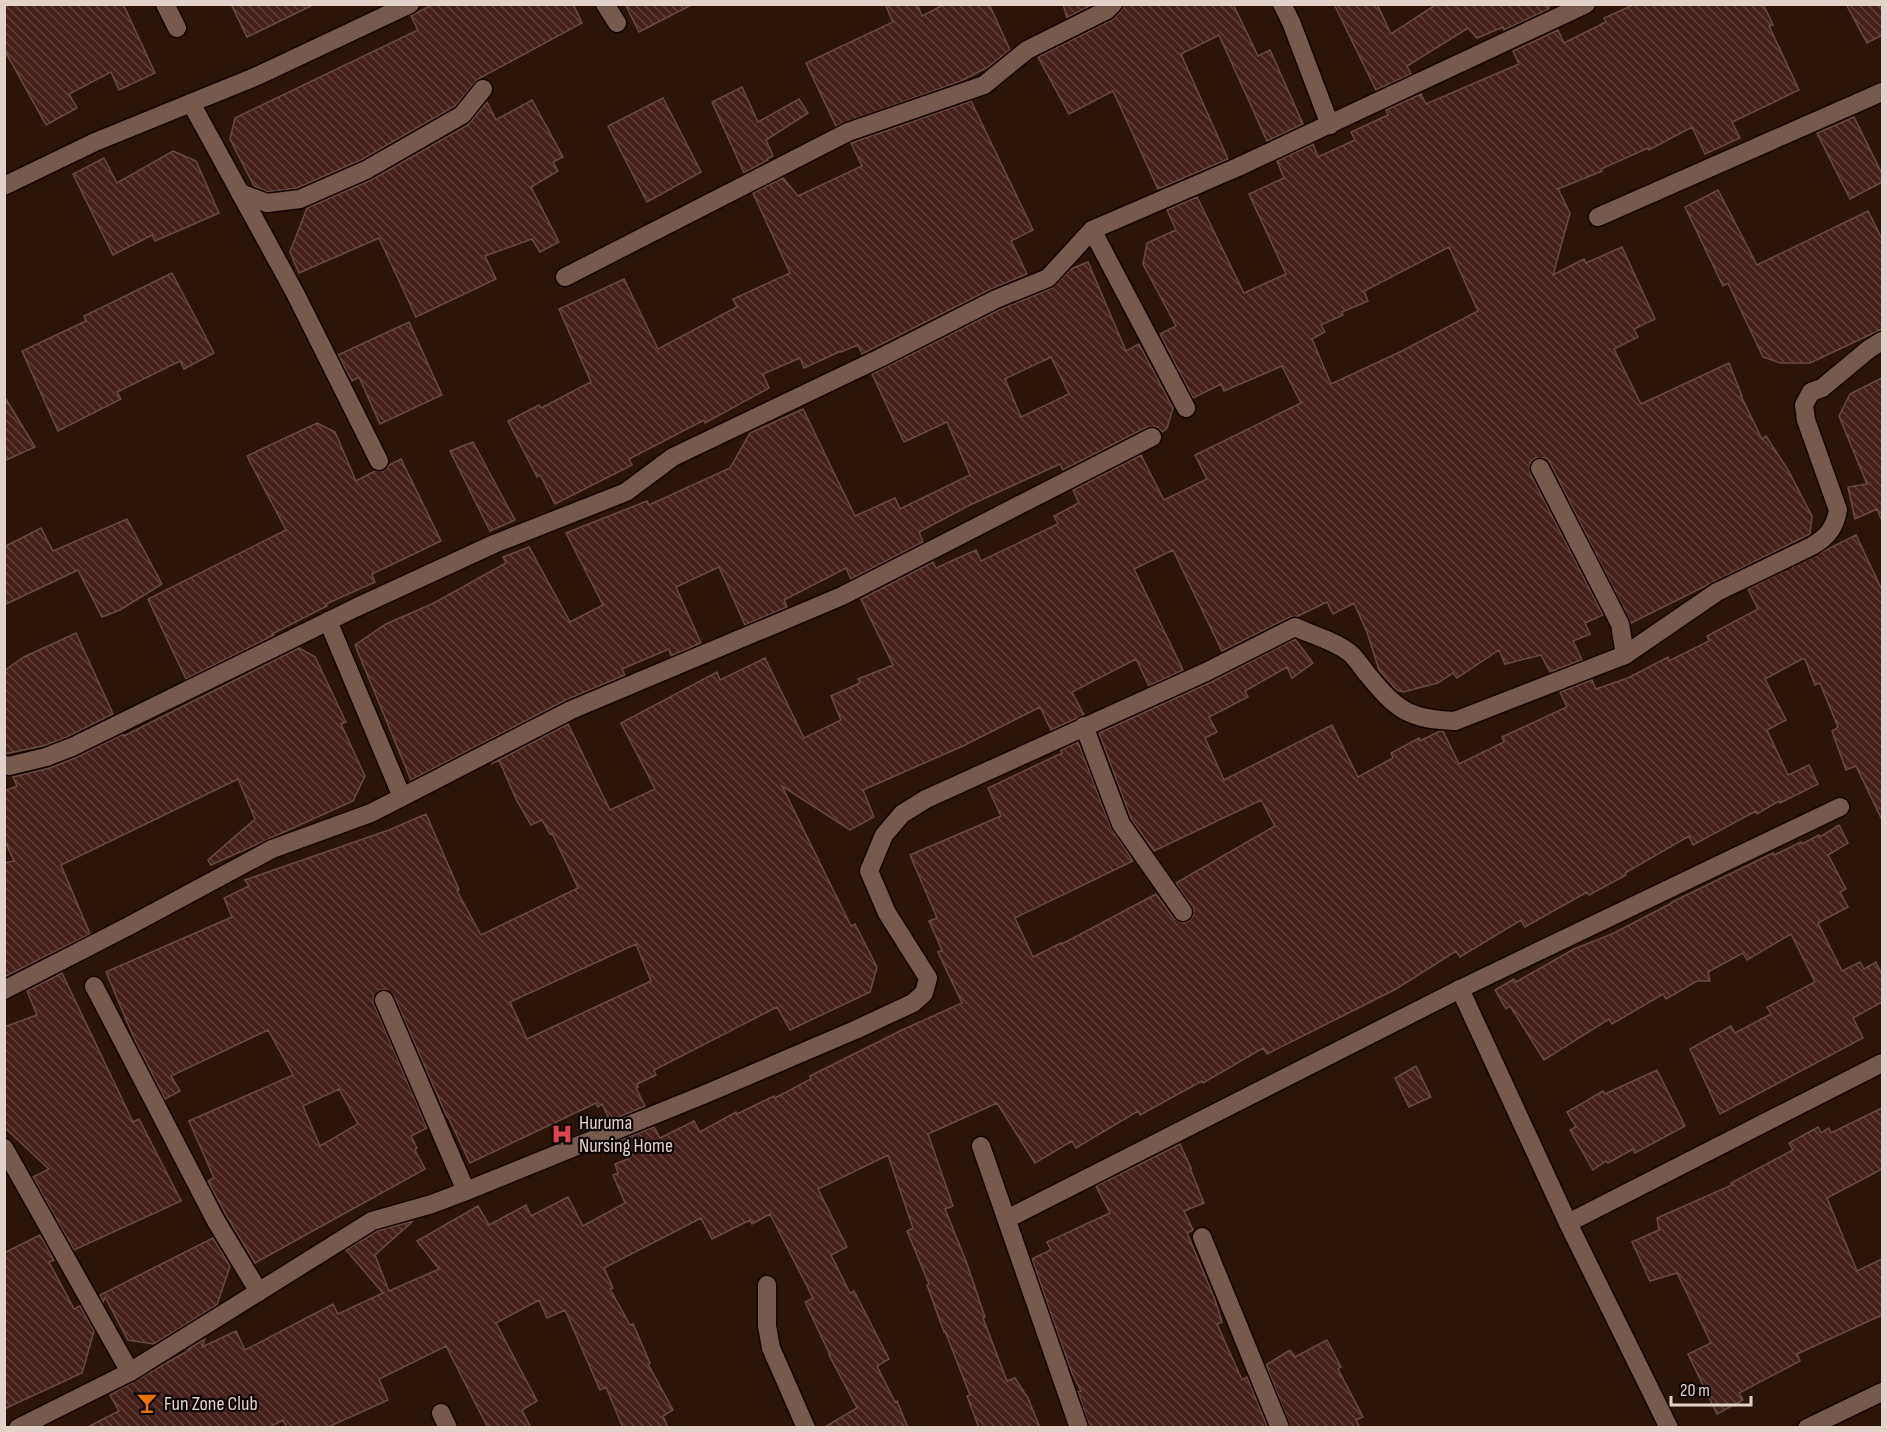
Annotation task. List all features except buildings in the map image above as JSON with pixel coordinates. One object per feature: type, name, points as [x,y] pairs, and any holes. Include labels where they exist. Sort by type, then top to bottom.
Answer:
[{"type":"street","points":[[165,4],[177,28]]},
{"type":"street","points":[[4,186],[95,142],[257,76],[410,4]]},
{"type":"street","points":[[606,4],[617,23]]},
{"type":"street","points":[[565,277],[848,132],[984,85],[1027,50],[1107,10],[1113,4]]},
{"type":"street","points":[[1282,4],[1330,125]]},
{"type":"street","points":[[6,766],[46,757],[72,747],[328,621],[494,544],[626,492],[673,457],[880,358],[996,299],[1048,278],[1092,230],[1330,125],[1586,4]]},
{"type":"street","points":[[240,193],[267,203],[300,199],[366,170],[462,115],[483,89]]},
{"type":"street","points":[[1598,217],[1882,92]]},
{"type":"street","points":[[191,103],[295,293],[379,461]]},
{"type":"street","points":[[1092,230],[1186,408]]},
{"type":"street","points":[[18,1428],[130,1372],[372,1221],[432,1204],[466,1191],[703,1095],[913,1003],[924,993],[928,978],[887,914],[870,871],[884,836],[902,814],[926,799],[1206,672],[1295,627],[1350,653],[1390,702],[1416,716],[1434,720],[1455,721],[1625,655],[1717,592],[1825,538],[1836,523],[1838,510],[1806,420],[1804,405],[1811,392],[1822,388],[1882,341]]},
{"type":"street","points":[[4,990],[272,849],[371,813],[571,710],[842,596],[1152,437]]},
{"type":"street","points":[[1540,468],[1620,624],[1625,655]]},
{"type":"street","points":[[328,621],[402,797]]},
{"type":"street","points":[[1084,726],[1121,824],[1183,912]]},
{"type":"street","points":[[1007,1219],[1460,989],[1840,807]]},
{"type":"street","points":[[94,986],[216,1221],[259,1292]]},
{"type":"street","points":[[1460,989],[1568,1223],[1669,1428]]},
{"type":"street","points":[[384,1000],[466,1191]]},
{"type":"street","points":[[1568,1223],[1882,1063]]},
{"type":"street","points":[[981,1146],[1079,1428]]},
{"type":"street","points":[[4,1148],[130,1372]]},
{"type":"street","points":[[1202,1237],[1280,1428]]},
{"type":"street","points":[[767,1285],[767,1326],[771,1348],[806,1428]]},
{"type":"street","points":[[1807,1428],[1882,1392]]},
{"type":"place","name":"Huruma Nursing Home","points":[[562,1134]]},
{"type":"place","name":"Fun Zone Club","points":[[147,1403]]}]
